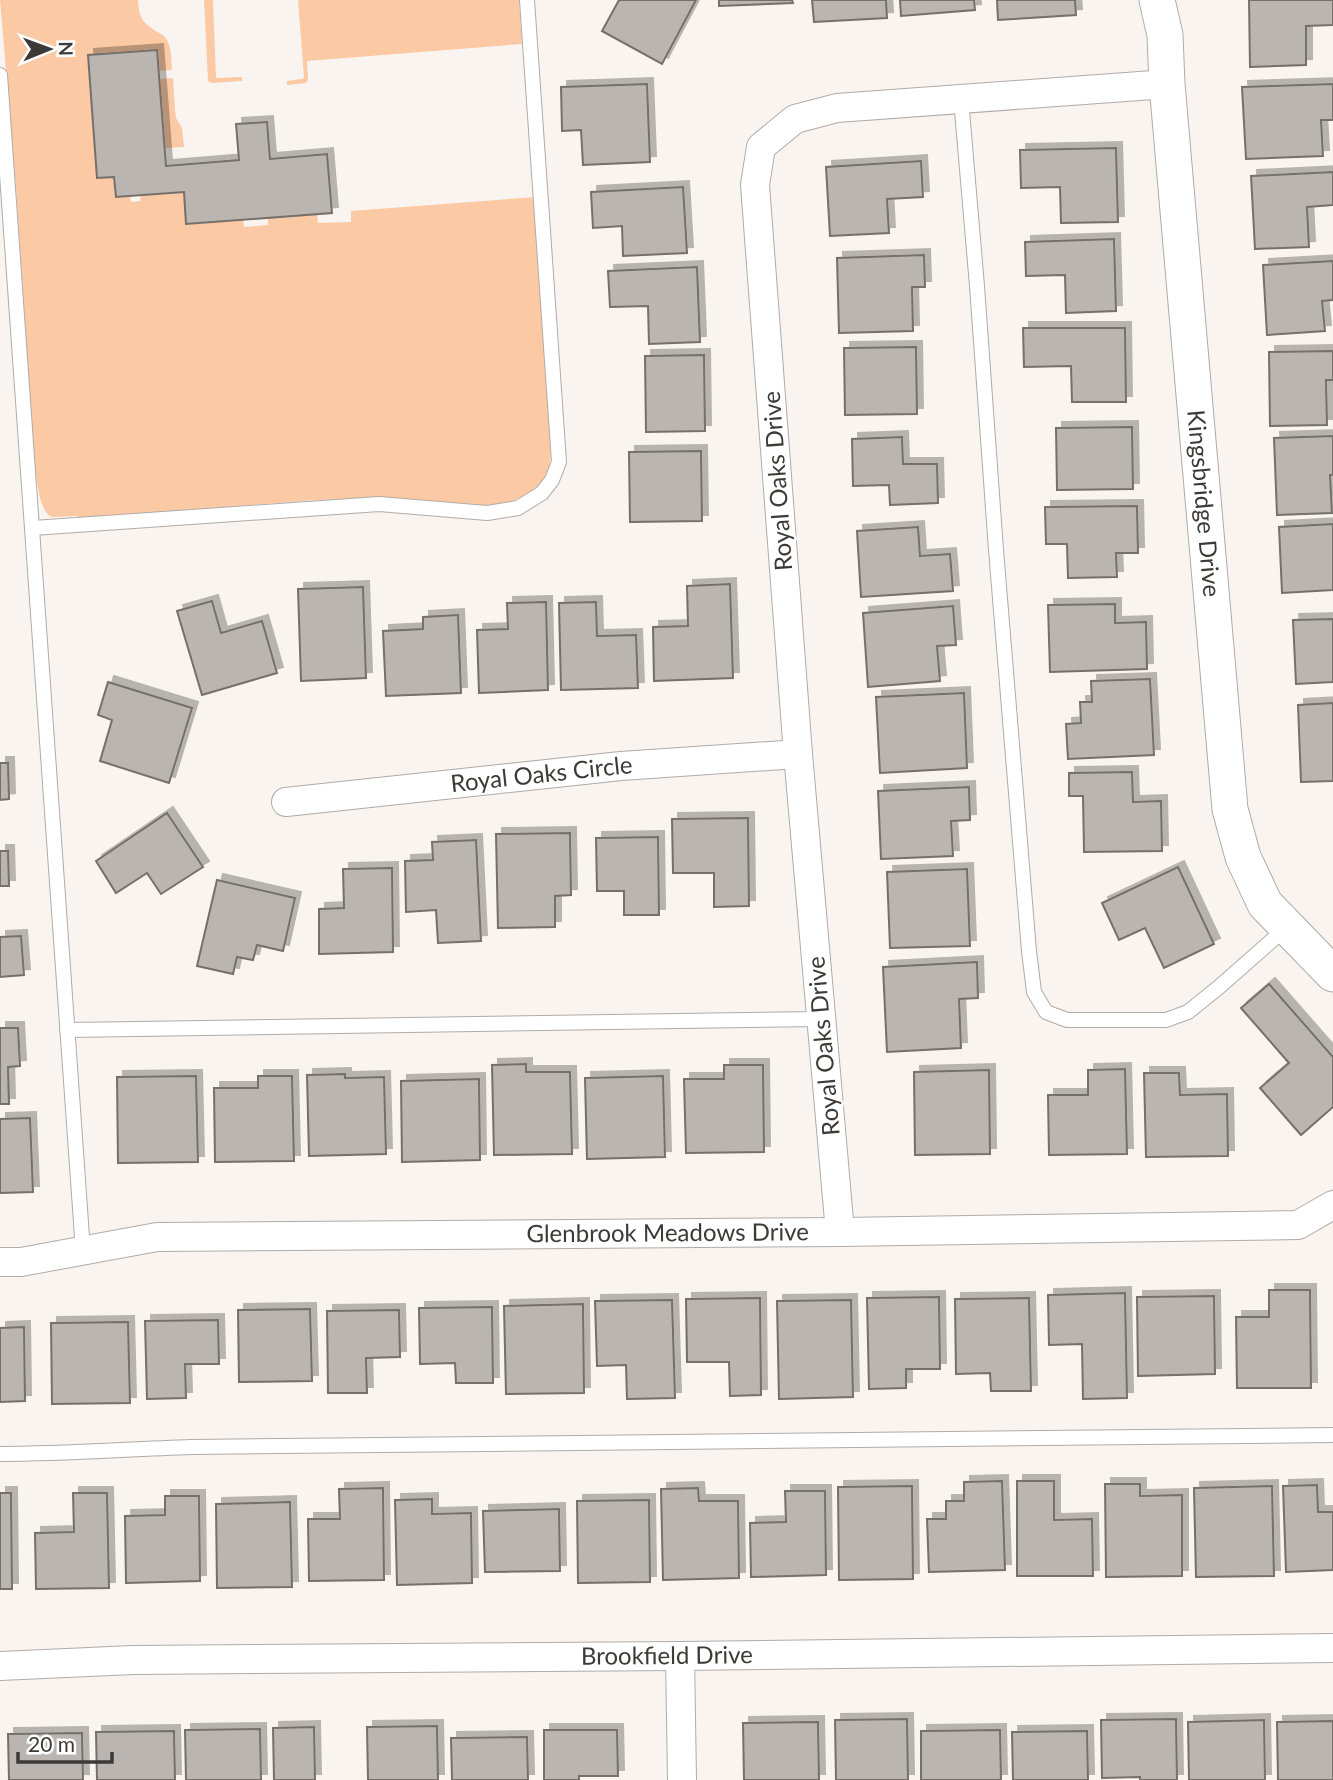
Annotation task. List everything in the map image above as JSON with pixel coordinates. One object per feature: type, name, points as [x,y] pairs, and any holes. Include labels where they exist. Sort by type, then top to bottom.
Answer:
[{"type":"street","name":"Kingsbridge Drive","points":[[1157,0],[1165,36],[1230,809],[1243,857],[1265,904],[1333,974]]},
{"type":"street","name":"Royal Oaks Drive","points":[[839,1232],[798,754],[755,185],[761,147],[795,119],[837,108],[1167,84]]},
{"type":"street","name":"Royal Oaks Circle","points":[[286,802],[621,766],[798,754]]},
{"type":"street","name":"Glenbrook Meadows Drive","points":[[0,1262],[21,1262],[157,1237],[839,1232],[1298,1225],[1333,1205]]},
{"type":"street","name":"Brookfield Drive","points":[[0,1667],[133,1660],[1333,1648]]},
{"type":"street","points":[[680,1656],[681,1780]]},
{"type":"lane","points":[[33,527],[379,503],[487,513],[519,508],[542,493],[552,480],[559,462],[527,0]]},
{"type":"lane","points":[[0,75],[83,1251]]},
{"type":"lane","points":[[961,99],[1027,937],[1034,992],[1046,1012],[1067,1020],[1166,1020],[1188,1012],[1287,927]]},
{"type":"lane","points":[[67,1030],[821,1019]]},
{"type":"lane","points":[[0,1454],[61,1454],[192,1447],[1333,1435]]},
{"type":"shaded area","points":[[0,0],[138,0],[143,20],[167,40],[171,51],[172,70],[159,71],[157,50],[97,178],[114,177],[116,197],[130,196],[131,202],[140,201],[141,195],[184,192],[186,224],[243,220],[244,227],[268,225],[268,217],[317,214],[318,223],[351,222],[351,211],[535,197],[551,447],[549,466],[539,484],[532,491],[514,500],[484,508],[378,498],[316,500],[79,518],[48,515],[42,504],[35,470]]},
{"type":"shaded area","points":[[204,0],[213,0],[216,78],[242,77],[242,81],[208,81]]},
{"type":"shaded area","points":[[298,0],[519,0],[522,44],[307,61],[306,83],[287,85],[287,81],[304,77]]},
{"type":"shaded area","points":[[173,78],[176,118],[182,128],[184,147],[165,148],[159,79]]},
{"type":"building","points":[[619,0],[696,0],[662,64],[602,31]]},
{"type":"building","points":[[719,0],[792,0],[793,3],[719,6]]},
{"type":"building","points":[[812,0],[886,0],[887,18],[814,22]]},
{"type":"building","points":[[900,0],[974,0],[975,10],[901,16]]},
{"type":"building","points":[[997,0],[1075,0],[1076,15],[998,20]]},
{"type":"building","points":[[1249,0],[1333,0],[1333,25],[1306,26],[1306,65],[1250,67]]},
{"type":"building","points":[[157,50],[166,166],[239,160],[236,124],[267,122],[270,159],[327,154],[332,213],[186,224],[184,192],[116,197],[114,177],[97,178],[88,55]]},
{"type":"building","points":[[647,84],[650,162],[583,165],[581,130],[562,131],[561,87]]},
{"type":"building","points":[[1333,84],[1333,120],[1321,120],[1323,156],[1246,159],[1242,87]]},
{"type":"building","points":[[1116,148],[1118,222],[1061,223],[1060,187],[1021,188],[1020,150]]},
{"type":"building","points":[[921,161],[923,197],[887,199],[889,233],[830,236],[826,167]]},
{"type":"building","points":[[1333,172],[1333,205],[1307,207],[1309,247],[1255,249],[1251,176]]},
{"type":"building","points":[[683,187],[687,253],[623,256],[622,226],[593,228],[591,192]]},
{"type":"building","points":[[1114,239],[1116,311],[1066,313],[1065,275],[1026,276],[1025,242]]},
{"type":"building","points":[[924,255],[925,287],[912,287],[913,331],[839,333],[837,258]]},
{"type":"building","points":[[1333,261],[1333,300],[1322,301],[1325,331],[1267,335],[1263,265]]},
{"type":"building","points":[[697,267],[700,342],[649,344],[648,306],[610,307],[608,271]]},
{"type":"building","points":[[1023,328],[1125,328],[1126,402],[1072,402],[1071,366],[1024,367]]},
{"type":"building","points":[[916,347],[917,414],[845,415],[844,348]]},
{"type":"building","points":[[1333,351],[1333,380],[1326,380],[1327,425],[1270,426],[1269,352]]},
{"type":"building","points":[[704,355],[705,431],[646,432],[645,356]]},
{"type":"building","points":[[1132,427],[1133,489],[1057,490],[1056,428]]},
{"type":"building","points":[[1333,436],[1333,475],[1330,475],[1332,513],[1277,515],[1274,438]]},
{"type":"building","points":[[902,437],[903,464],[937,464],[938,503],[890,505],[889,485],[853,486],[852,439]]},
{"type":"building","points":[[701,451],[702,521],[630,522],[629,452]]},
{"type":"building","points":[[1137,506],[1138,553],[1116,553],[1117,577],[1068,578],[1067,544],[1046,544],[1045,507]]},
{"type":"building","points":[[1333,524],[1333,590],[1282,593],[1279,527]]},
{"type":"building","points":[[918,527],[920,556],[950,554],[953,591],[861,597],[857,531]]},
{"type":"building","points":[[730,584],[733,678],[654,681],[653,627],[688,626],[687,586]]},
{"type":"building","points":[[363,587],[366,678],[301,681],[298,589]]},
{"type":"building","points":[[212,601],[221,633],[262,621],[277,673],[202,695],[177,611]]},
{"type":"building","points":[[546,602],[548,690],[479,693],[477,630],[508,629],[507,603]]},
{"type":"building","points":[[596,602],[597,636],[636,635],[638,688],[561,690],[559,603]]},
{"type":"building","points":[[1115,604],[1115,623],[1146,622],[1147,669],[1050,672],[1048,605]]},
{"type":"building","points":[[953,606],[956,645],[937,646],[940,681],[868,687],[863,613]]},
{"type":"building","points":[[458,615],[461,693],[386,696],[383,631],[423,629],[423,617]]},
{"type":"building","points":[[1333,619],[1333,682],[1296,684],[1293,620]]},
{"type":"building","points":[[1150,679],[1154,755],[1068,759],[1066,724],[1081,723],[1080,702],[1092,702],[1091,681]]},
{"type":"building","points":[[108,682],[192,708],[169,783],[100,761],[112,720],[98,715]]},
{"type":"building","points":[[964,693],[967,768],[880,773],[876,697]]},
{"type":"building","points":[[1333,703],[1333,781],[1301,782],[1298,705]]},
{"type":"building","points":[[0,763],[8,763],[9,799],[0,800]]},
{"type":"building","points":[[1132,772],[1133,802],[1161,801],[1162,851],[1084,852],[1083,796],[1069,796],[1069,773]]},
{"type":"building","points":[[969,787],[970,820],[951,821],[953,856],[881,859],[878,791]]},
{"type":"building","points":[[167,813],[203,867],[161,894],[147,873],[116,893],[96,861]]},
{"type":"building","points":[[748,818],[749,906],[714,907],[714,873],[673,873],[672,819]]},
{"type":"building","points":[[570,833],[571,895],[555,896],[555,927],[498,928],[496,834]]},
{"type":"building","points":[[658,837],[659,915],[624,915],[624,891],[597,891],[596,838]]},
{"type":"building","points":[[476,840],[481,941],[438,943],[436,910],[406,912],[405,861],[433,860],[432,842]]},
{"type":"building","points":[[0,851],[8,851],[9,886],[0,886]]},
{"type":"building","points":[[1178,867],[1214,944],[1164,968],[1145,928],[1119,940],[1102,903]]},
{"type":"building","points":[[392,868],[393,952],[319,954],[319,909],[344,908],[343,869]]},
{"type":"building","points":[[967,869],[970,946],[890,948],[887,872]]},
{"type":"building","points":[[217,880],[295,898],[283,951],[257,945],[253,960],[237,957],[233,974],[197,966]]},
{"type":"building","points":[[21,936],[24,975],[0,977],[0,937]]},
{"type":"building","points":[[977,962],[978,998],[959,999],[961,1048],[887,1052],[883,967]]},
{"type":"building","points":[[1269,984],[1333,1057],[1333,1107],[1301,1135],[1260,1088],[1289,1063],[1241,1008]]},
{"type":"building","points":[[0,1028],[18,1028],[20,1066],[8,1067],[9,1104],[0,1104]]},
{"type":"building","points":[[526,1064],[526,1072],[570,1072],[572,1154],[494,1155],[492,1065]]},
{"type":"building","points":[[724,1065],[763,1065],[764,1152],[686,1153],[684,1079],[724,1079]]},
{"type":"building","points":[[1125,1069],[1127,1154],[1049,1155],[1048,1095],[1088,1095],[1088,1070]]},
{"type":"building","points":[[989,1070],[990,1154],[915,1155],[914,1072]]},
{"type":"building","points":[[1144,1073],[1179,1073],[1180,1095],[1227,1094],[1228,1156],[1146,1157]]},
{"type":"building","points":[[345,1074],[345,1078],[384,1077],[386,1154],[309,1156],[307,1075]]},
{"type":"building","points":[[196,1076],[198,1162],[118,1163],[117,1077]]},
{"type":"building","points":[[258,1076],[292,1076],[294,1161],[215,1162],[214,1088],[258,1088]]},
{"type":"building","points":[[663,1076],[665,1157],[587,1159],[585,1078]]},
{"type":"building","points":[[479,1079],[480,1160],[402,1162],[401,1081]]},
{"type":"building","points":[[30,1118],[33,1192],[0,1193],[0,1119]]},
{"type":"building","points":[[1269,1290],[1310,1290],[1311,1388],[1237,1388],[1236,1317],[1269,1317]]},
{"type":"building","points":[[1125,1293],[1127,1398],[1083,1399],[1082,1344],[1049,1345],[1048,1295]]},
{"type":"building","points":[[1214,1296],[1215,1374],[1138,1376],[1137,1297]]},
{"type":"building","points":[[939,1297],[940,1369],[906,1369],[906,1388],[869,1389],[867,1298]]},
{"type":"building","points":[[760,1298],[761,1395],[730,1396],[729,1362],[687,1362],[686,1299]]},
{"type":"building","points":[[1029,1298],[1031,1391],[991,1391],[990,1373],[956,1374],[955,1299]]},
{"type":"building","points":[[672,1300],[675,1398],[627,1399],[626,1365],[597,1366],[595,1301]]},
{"type":"building","points":[[851,1300],[853,1397],[779,1399],[777,1301]]},
{"type":"building","points":[[583,1304],[584,1393],[506,1394],[504,1306]]},
{"type":"building","points":[[492,1307],[493,1383],[456,1383],[455,1363],[420,1364],[419,1308]]},
{"type":"building","points":[[310,1309],[312,1381],[239,1382],[238,1310]]},
{"type":"building","points":[[399,1310],[400,1357],[366,1358],[367,1393],[328,1393],[327,1311]]},
{"type":"building","points":[[218,1320],[219,1364],[185,1364],[186,1398],[147,1399],[145,1321]]},
{"type":"building","points":[[128,1322],[130,1403],[52,1404],[51,1323]]},
{"type":"building","points":[[24,1327],[25,1401],[0,1402],[0,1328]]},
{"type":"building","points":[[1002,1481],[1005,1570],[929,1572],[927,1519],[946,1519],[946,1501],[964,1501],[964,1482]]},
{"type":"building","points":[[1017,1481],[1054,1481],[1054,1520],[1092,1519],[1093,1576],[1017,1576]]},
{"type":"building","points":[[1105,1484],[1140,1484],[1140,1496],[1182,1495],[1182,1576],[1106,1577]]},
{"type":"building","points":[[1317,1485],[1318,1512],[1333,1512],[1333,1570],[1286,1572],[1283,1486]]},
{"type":"building","points":[[912,1486],[913,1579],[839,1580],[838,1487]]},
{"type":"building","points":[[1272,1486],[1274,1576],[1196,1577],[1194,1488]]},
{"type":"building","points":[[383,1488],[384,1580],[309,1581],[308,1519],[340,1519],[339,1489]]},
{"type":"building","points":[[698,1488],[699,1501],[738,1501],[739,1578],[663,1580],[661,1489]]},
{"type":"building","points":[[785,1491],[825,1491],[826,1575],[751,1577],[750,1523],[786,1522]]},
{"type":"building","points":[[0,1493],[11,1493],[12,1589],[0,1589]]},
{"type":"building","points":[[73,1493],[107,1493],[109,1588],[36,1589],[35,1533],[74,1532]]},
{"type":"building","points":[[165,1496],[199,1496],[200,1581],[126,1583],[125,1516],[165,1515]]},
{"type":"building","points":[[432,1499],[432,1514],[471,1513],[472,1583],[397,1585],[395,1500]]},
{"type":"building","points":[[649,1500],[650,1582],[578,1583],[577,1501]]},
{"type":"building","points":[[290,1502],[292,1587],[217,1588],[216,1504]]},
{"type":"building","points":[[559,1509],[560,1571],[485,1572],[483,1511]]},
{"type":"building","points":[[907,1719],[908,1780],[836,1780],[835,1720]]},
{"type":"building","points":[[1176,1719],[1177,1780],[1102,1778],[1101,1720]]},
{"type":"building","points":[[1264,1720],[1265,1780],[1189,1780],[1188,1722]]},
{"type":"building","points":[[1333,1721],[1333,1780],[1278,1780],[1277,1722]]},
{"type":"building","points":[[818,1722],[819,1780],[744,1780],[743,1723]]},
{"type":"building","points":[[437,1726],[438,1780],[368,1780],[367,1727]]},
{"type":"building","points":[[314,1727],[315,1780],[274,1780],[273,1728]]},
{"type":"building","points":[[260,1729],[261,1780],[186,1780],[185,1730]]},
{"type":"building","points":[[544,1730],[617,1730],[618,1776],[579,1776],[579,1780],[544,1780]]},
{"type":"building","points":[[1000,1730],[1001,1780],[921,1780],[921,1731]]},
{"type":"building","points":[[174,1731],[175,1780],[97,1780],[96,1732]]},
{"type":"building","points":[[1087,1731],[1088,1780],[1013,1780],[1012,1732]]},
{"type":"building","points":[[82,1733],[83,1780],[9,1780],[8,1734]]},
{"type":"building","points":[[527,1737],[528,1780],[452,1780],[451,1738]]}]
